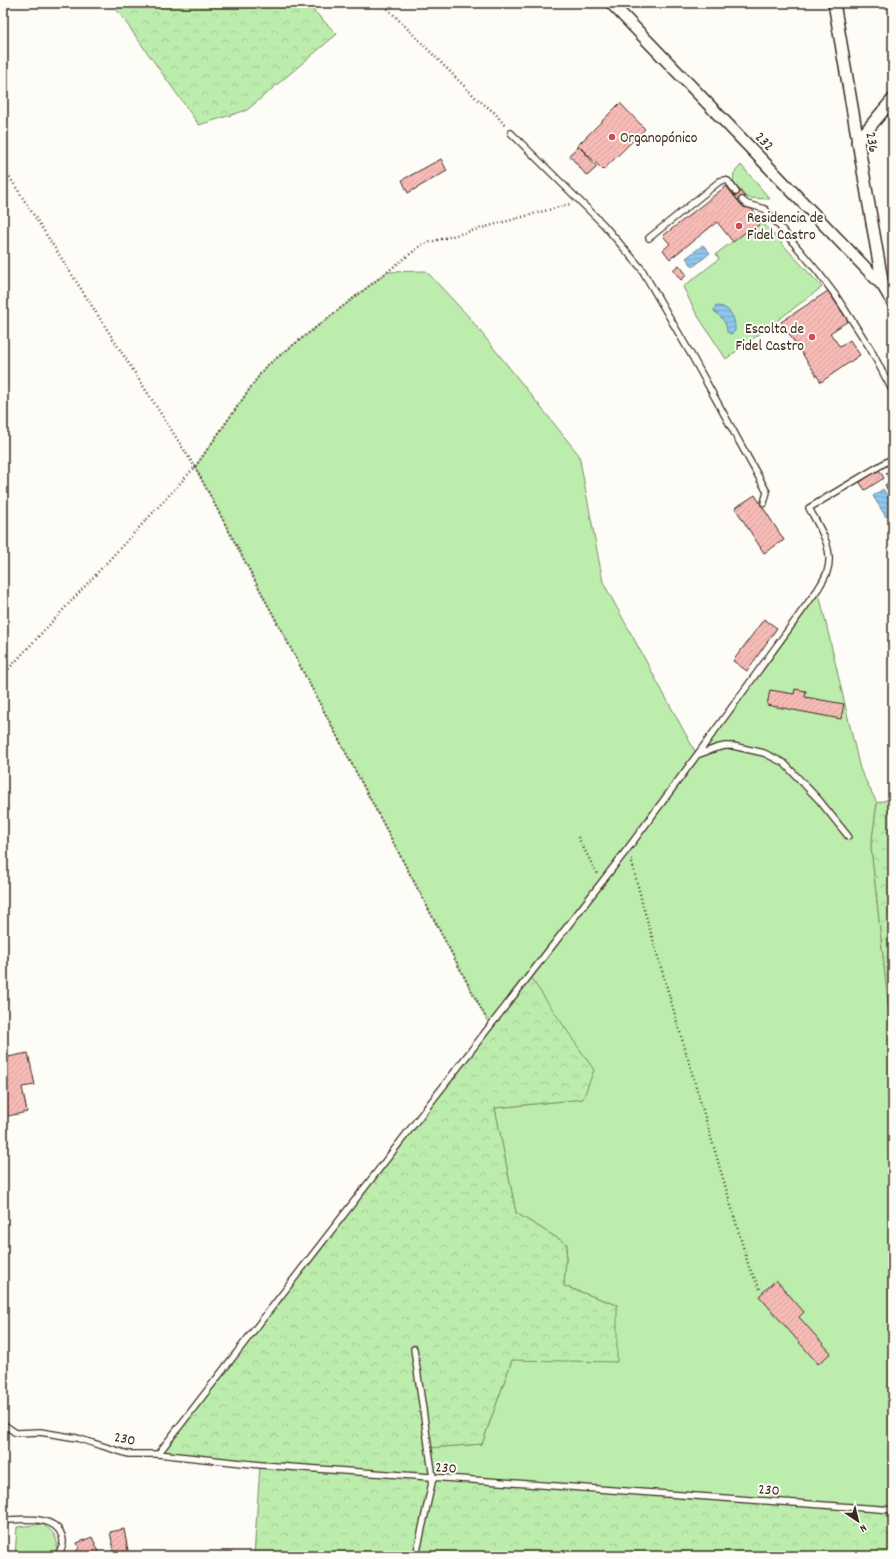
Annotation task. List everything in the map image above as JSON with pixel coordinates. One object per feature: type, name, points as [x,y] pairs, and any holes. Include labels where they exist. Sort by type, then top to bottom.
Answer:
[{"type":"street","name":"232","points":[[611,3],[883,286],[893,303]]},
{"type":"street","name":"236","points":[[834,3],[883,286]]},
{"type":"street","points":[[857,142],[893,99]]},
{"type":"lane","points":[[511,133],[603,224],[640,268],[693,358],[767,492],[764,503]]},
{"type":"lane","points":[[649,238],[720,181],[728,181],[736,192]]},
{"type":"lane","points":[[742,200],[747,204],[765,210],[818,272],[836,296],[870,348],[893,392]]},
{"type":"lane","points":[[158,1454],[629,847],[818,589],[827,572],[829,558],[824,535],[809,508],[893,458]]},
{"type":"lane","points":[[697,756],[716,748],[733,746],[764,753],[784,763],[819,800],[848,836]]},
{"type":"lane","points":[[414,1349],[433,1478],[416,1556]]},
{"type":"lane","name":"230","points":[[3,1424],[16,1433],[40,1432],[77,1438],[128,1454],[158,1454],[260,1465],[893,1510]]},
{"type":"lane","points":[[3,1520],[41,1520],[50,1522],[58,1528],[63,1540],[62,1549],[57,1556]]},
{"type":"path","points":[[382,3],[475,97],[495,113],[511,133]]},
{"type":"path","points":[[3,167],[195,467],[490,1026]]},
{"type":"path","points":[[3,674],[195,467],[265,367],[423,244],[580,201]]},
{"type":"path","points":[[578,837],[601,882]]},
{"type":"path","points":[[629,847],[642,906],[749,1267],[760,1289]]},
{"type":"green space","points":[[112,3],[306,3],[337,34],[247,110],[199,125]]},
{"type":"green space","points":[[741,165],[770,199],[747,198],[733,182],[734,173]]},
{"type":"green space","points":[[762,222],[822,287],[726,359],[696,313],[683,287],[719,259],[716,254],[748,230],[750,232]]},
{"type":"green space","points":[[426,271],[468,316],[579,455],[603,582],[697,755],[818,589],[860,769],[877,803],[871,847],[893,1047],[893,1510],[433,1478],[428,1448],[482,1444],[512,1360],[617,1305],[564,1286],[567,1244],[516,1213],[495,1108],[582,1099],[490,1026],[195,467],[265,367],[387,272]]},
{"type":"green space","points":[[893,798],[893,1047],[871,847],[877,803]]},
{"type":"green space","points":[[529,975],[594,1070],[583,1099],[495,1108],[516,1213],[567,1244],[564,1286],[617,1305],[617,1362],[512,1360],[482,1444],[429,1448],[433,1477],[893,1510],[893,1556],[254,1556],[260,1465],[158,1454]]},
{"type":"green space","points":[[42,1524],[54,1534],[56,1538],[57,1547],[52,1556],[15,1556],[17,1527]]},
{"type":"water","points":[[703,245],[710,253],[693,267],[686,258]]},
{"type":"water","points":[[716,306],[725,308],[733,317],[735,331],[731,334],[727,332],[726,325],[723,320],[714,311]]},
{"type":"water","points":[[883,489],[893,505],[893,512],[886,517],[873,496]]},
{"type":"building","name":"Organopónico","points":[[620,103],[645,129],[603,170],[578,145]]},
{"type":"building","points":[[579,146],[597,167],[587,176],[569,155]]},
{"type":"building","points":[[441,159],[447,171],[408,193],[402,180]]},
{"type":"building","name":"Residencia de Fidel Castro","points":[[726,186],[743,207],[752,209],[762,222],[750,232],[748,230],[733,242],[717,222],[670,259],[663,250],[670,244],[663,236]]},
{"type":"building","points":[[739,190],[745,197],[739,202],[733,194]]},
{"type":"building","points":[[679,265],[687,275],[681,280],[673,270]]},
{"type":"building","name":"Escolta de Fidel Castro","points":[[828,291],[848,321],[830,333],[840,347],[850,340],[860,355],[821,382],[781,322]]},
{"type":"building","points":[[878,468],[884,478],[865,490],[858,480]]},
{"type":"building","points":[[893,469],[893,499],[885,485],[891,481],[886,473]]},
{"type":"building","points":[[755,495],[784,540],[764,553],[735,508]]},
{"type":"building","points":[[764,619],[777,628],[747,671],[733,661]]},
{"type":"building","points":[[795,689],[806,691],[805,697],[844,704],[841,719],[767,705],[770,690],[794,694]]},
{"type":"building","points":[[28,1053],[35,1085],[22,1087],[27,1112],[3,1117],[3,1058]]},
{"type":"building","points":[[776,1280],[804,1312],[799,1317],[831,1353],[818,1364],[759,1296]]},
{"type":"building","points":[[124,1529],[129,1556],[115,1556],[110,1532]]},
{"type":"building","points":[[92,1537],[101,1556],[72,1556],[79,1548],[77,1543]]},
{"type":"place","name":"Organopónico","points":[[612,137]]},
{"type":"place","name":"Residencia de Fidel Castro","points":[[739,226]]},
{"type":"place","name":"Escolta de Fidel Castro","points":[[812,337]]}]
